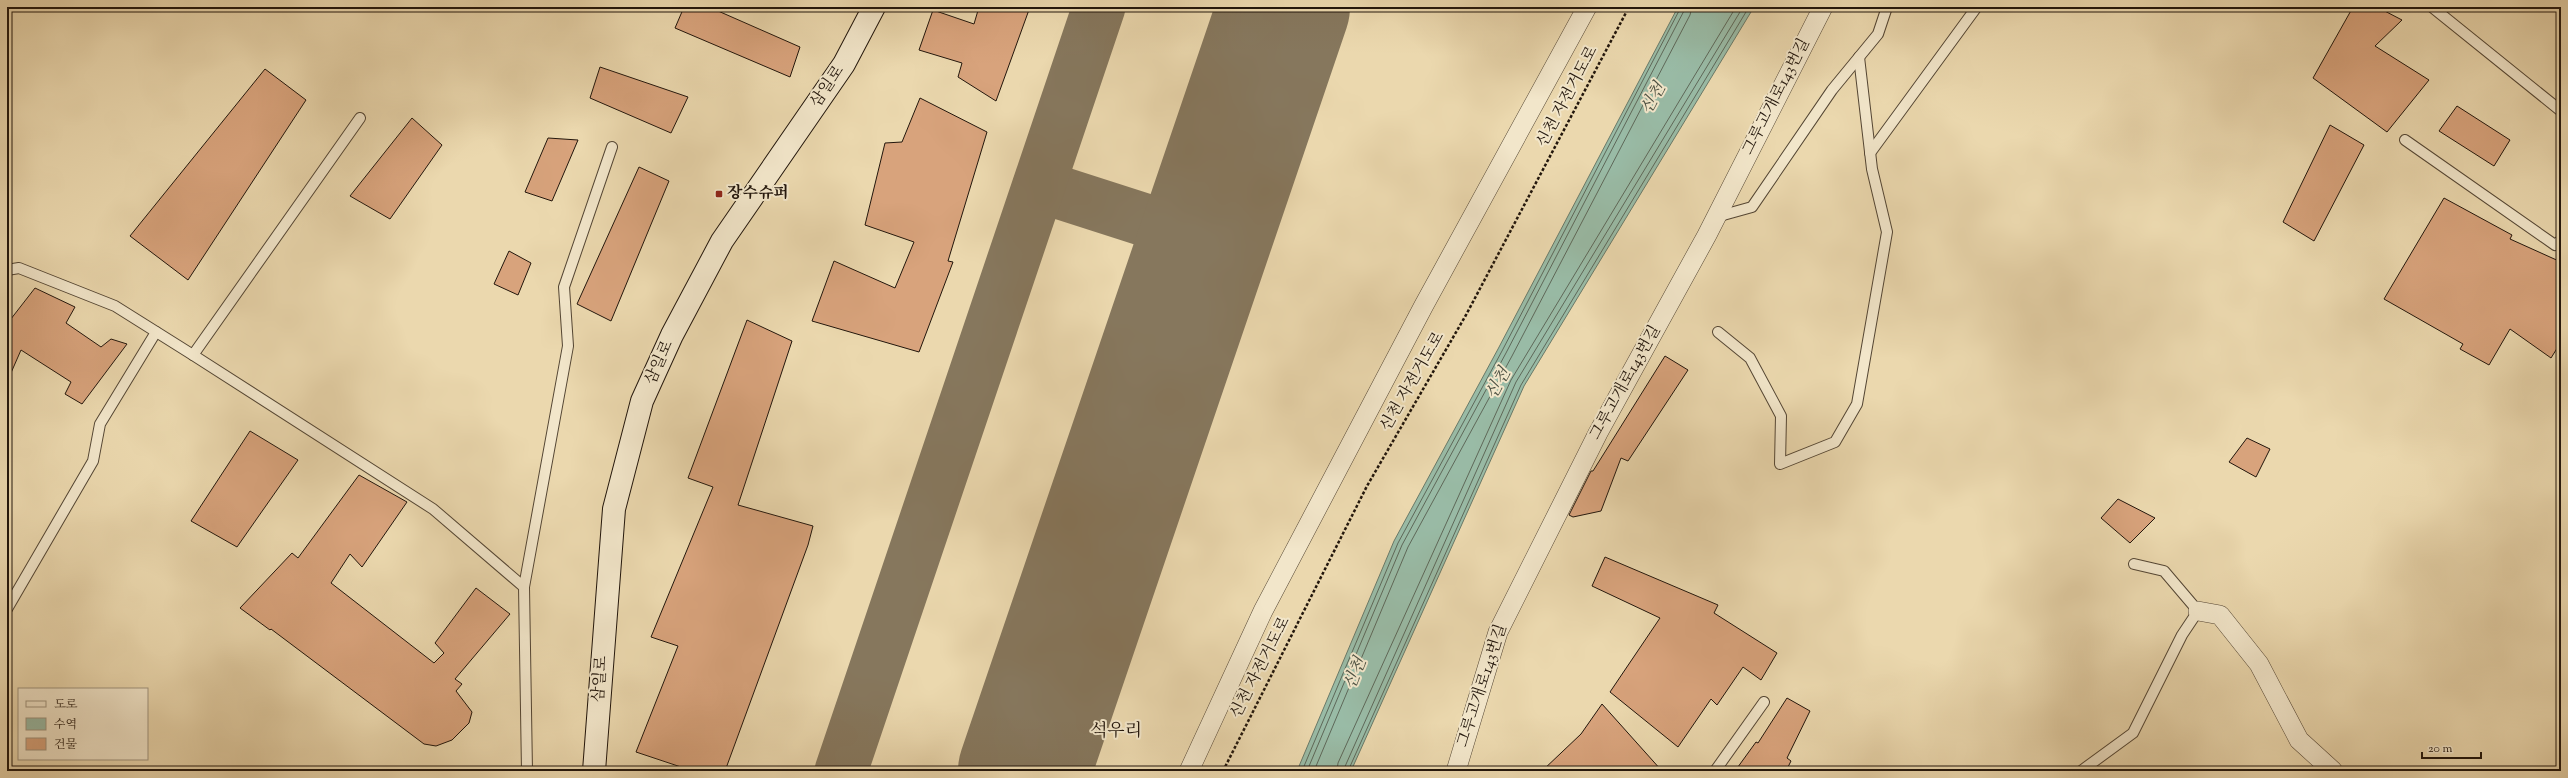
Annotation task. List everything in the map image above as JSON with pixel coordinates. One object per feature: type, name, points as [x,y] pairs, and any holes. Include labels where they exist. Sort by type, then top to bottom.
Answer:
[{"type":"main road","name":"삼일로","points":[[594,771],[614,509],[642,402],[672,335],[722,241],[844,64],[874,7]]},
{"type":"street","points":[[1189,771],[1263,611],[1423,307],[1587,7]]},
{"type":"street","name":"그루고개로143번길","points":[[1456,771],[1498,632],[1598,433],[1716,217],[1823,7]]},
{"type":"street","points":[[2198,611],[2220,615],[2259,664],[2299,740],[2333,771]]},
{"type":"lane","points":[[1716,217],[1752,207],[1805,128],[1878,34],[1887,7]]},
{"type":"lane","points":[[2432,7],[2561,111]]},
{"type":"lane","points":[[1870,153],[1976,8]]},
{"type":"lane","points":[[1718,332],[1750,358],[1781,416],[1780,464],[1835,442],[1857,404],[1887,232],[1870,153],[1859,57]]},
{"type":"lane","points":[[193,355],[360,118]]},
{"type":"lane","points":[[2405,140],[2555,245],[2561,240]]},
{"type":"lane","points":[[527,771],[524,587],[568,346],[564,287],[612,147]]},
{"type":"lane","points":[[7,270],[19,268],[115,306],[432,509],[524,587]]},
{"type":"lane","points":[[7,609],[93,461],[100,424],[156,332]]},
{"type":"lane","points":[[2081,771],[2133,733],[2182,635],[2198,611],[2164,571],[2134,564]]},
{"type":"lane","points":[[1714,771],[1764,702]]},
{"type":"path","name":"신천 자전거도로","points":[[1223,771],[1367,486],[1466,315],[1629,7]]},
{"type":"water","name":"신천","points":[[1678,7],[1754,7],[1524,386],[1351,771],[1297,771],[1394,541],[1498,349]]},
{"type":"building","points":[[684,7],[709,7],[800,47],[790,77],[675,28]]},
{"type":"building","points":[[979,7],[1030,7],[996,101],[958,77],[962,63],[919,50],[933,10],[974,24]]},
{"type":"building","points":[[2353,7],[2377,7],[2402,20],[2375,46],[2429,80],[2387,132],[2313,78]]},
{"type":"building","points":[[600,67],[688,97],[671,133],[590,98]]},
{"type":"building","points":[[265,69],[306,100],[188,280],[130,236]]},
{"type":"building","points":[[920,98],[987,132],[948,261],[953,262],[919,352],[812,321],[834,261],[895,288],[914,242],[865,225],[885,143],[902,142]]},
{"type":"building","points":[[2457,106],[2510,140],[2494,166],[2439,131]]},
{"type":"building","points":[[412,118],[442,145],[390,219],[350,196]]},
{"type":"building","points":[[2330,125],[2364,145],[2314,241],[2283,222]]},
{"type":"building","points":[[548,138],[578,140],[552,201],[525,192]]},
{"type":"building","points":[[639,167],[669,181],[611,321],[577,304]]},
{"type":"building","points":[[2444,198],[2512,235],[2510,239],[2561,262],[2561,342],[2551,358],[2510,329],[2489,365],[2460,349],[2463,344],[2384,299]]},
{"type":"building","points":[[509,251],[531,263],[518,295],[494,284]]},
{"type":"building","points":[[35,288],[75,307],[66,323],[101,347],[111,339],[127,344],[82,404],[65,394],[71,382],[21,350],[7,382],[7,324]]},
{"type":"building","points":[[747,320],[792,341],[738,505],[813,526],[808,545],[725,771],[693,771],[636,752],[678,646],[651,637],[713,487],[688,478]]},
{"type":"building","points":[[1665,356],[1688,370],[1628,461],[1621,458],[1601,511],[1573,517],[1569,515],[1591,471],[1593,471]]},
{"type":"building","points":[[250,431],[298,460],[237,547],[191,521]]},
{"type":"building","points":[[2247,438],[2270,449],[2256,477],[2229,462]]},
{"type":"building","points":[[359,475],[407,502],[362,567],[350,554],[331,583],[434,663],[444,653],[435,643],[476,588],[510,614],[455,679],[462,684],[456,691],[472,712],[469,723],[452,740],[436,746],[424,744],[271,629],[270,630],[240,608],[292,553],[298,558]]},
{"type":"building","points":[[2118,499],[2155,518],[2130,543],[2101,518]]},
{"type":"building","points":[[1605,557],[1718,605],[1714,613],[1777,653],[1761,680],[1743,667],[1717,705],[1711,699],[1678,747],[1610,692],[1660,618],[1592,586]]},
{"type":"building","points":[[1787,698],[1810,711],[1787,758],[1791,761],[1786,771],[1735,771],[1756,742],[1758,743]]},
{"type":"building","points":[[1602,704],[1662,771],[1542,771],[1581,734]]},
{"type":"taxiway","points":[[841,771],[1099,7]]},
{"type":"taxiway","points":[[1039,186],[1204,239]]},
{"type":"runway","points":[[1024,771],[1284,7]]},
{"type":"place","name":"장수슈퍼","points":[[719,194]]},
{"type":"district","name":"석우리","points":[[1116,732]]}]
